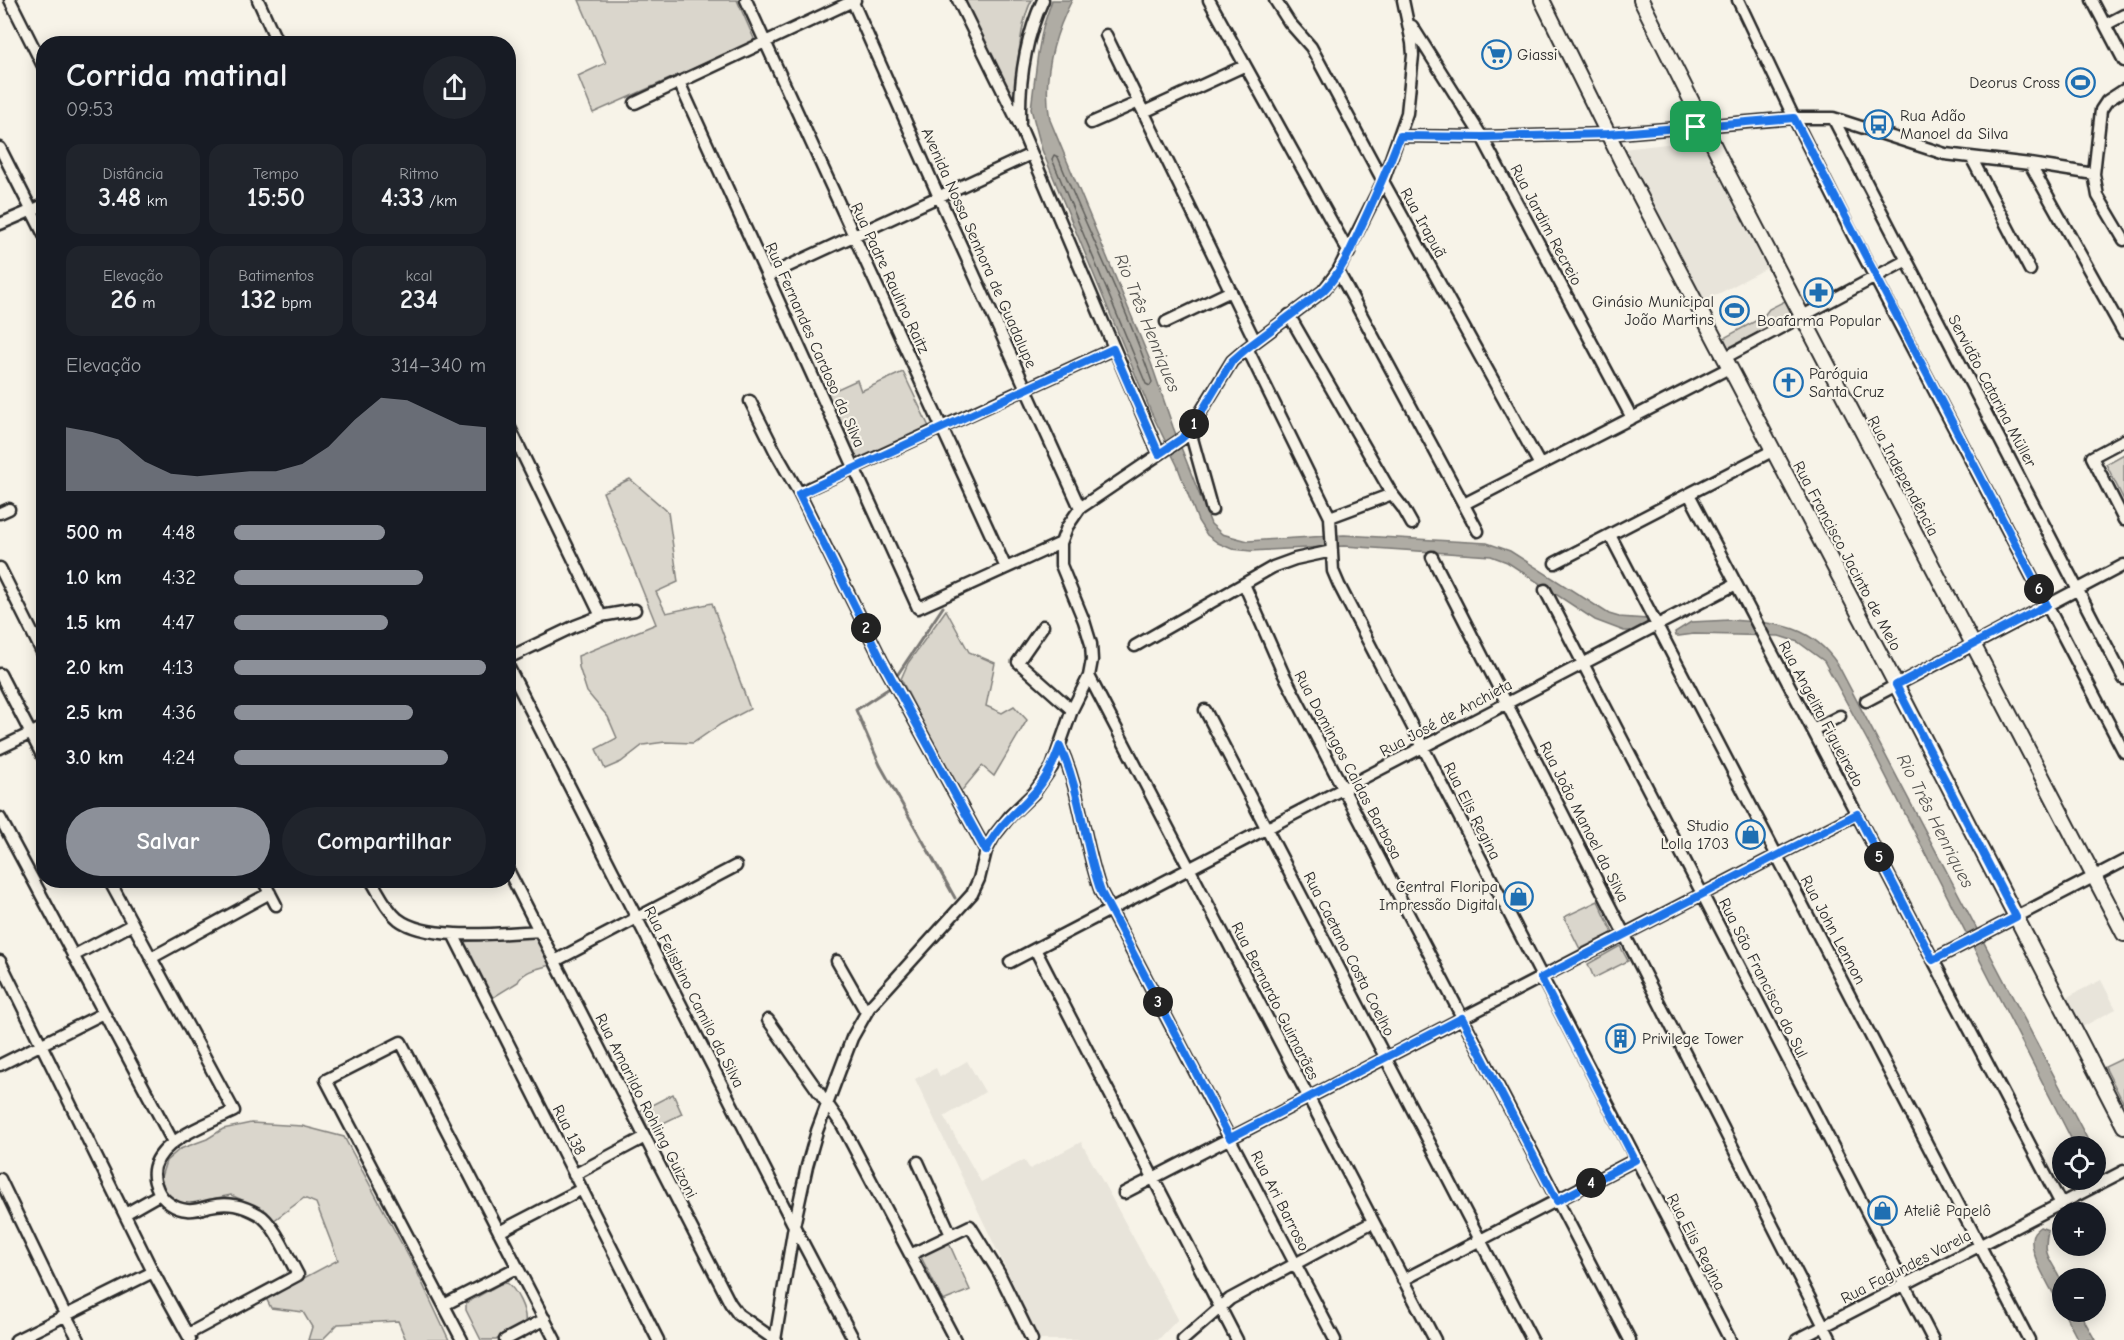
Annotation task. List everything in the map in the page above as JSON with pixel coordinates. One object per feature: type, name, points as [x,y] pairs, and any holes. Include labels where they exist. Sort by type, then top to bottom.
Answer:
[{"type":"main road","name":"Rua Francisco Jacinto de Melo","points":[[1542,0],[1726,363],[1896,685],[2124,1126]]},
{"type":"main road","name":"Rua Independência","points":[[1641,0],[1801,316],[2124,934]]},
{"type":"street","points":[[10,0],[36,52]]},
{"type":"street","points":[[258,0],[274,36]]},
{"type":"street","name":"Rua Padre Raulino Raitz","points":[[746,0],[1006,568]]},
{"type":"street","points":[[635,103],[854,0]]},
{"type":"street","name":"Avenida Nossa Senhora de Guadalupe","points":[[854,0],[939,196],[1080,508]]},
{"type":"street","points":[[958,0],[1020,126],[1113,349],[1161,453]]},
{"type":"street","points":[[1020,126],[1020,90],[1025,51],[1043,0]]},
{"type":"street","points":[[1209,0],[1349,253]]},
{"type":"street","name":"Rua Irapuã","points":[[1275,0],[1289,22],[1311,47],[1540,465]]},
{"type":"street","points":[[775,1340],[794,1226],[807,1166],[852,1038],[866,1012],[972,894],[979,879],[986,851],[999,828],[1039,786],[1055,762],[1072,710],[1089,676],[1092,660],[1091,644],[1084,621],[1063,572],[1060,558],[1061,543],[1070,521],[1080,508],[1186,435],[1227,367],[1288,315],[1323,291],[1338,271],[1383,182],[1407,113],[1412,44],[1403,0]]},
{"type":"street","points":[[1738,0],[1794,118],[1875,277],[2124,752]]},
{"type":"street","points":[[2092,0],[2124,61]]},
{"type":"street","points":[[2105,25],[2124,15]]},
{"type":"street","name":"Rua Jardim Recreio","points":[[1408,20],[1482,137],[1632,418]]},
{"type":"street","points":[[1106,34],[1231,291],[1251,345],[1331,522],[1392,494]]},
{"type":"street","points":[[1091,123],[1141,107],[1244,66]]},
{"type":"street","name":"Rua Fernandes Cardoso da Silva","points":[[679,82],[918,608],[1061,543]]},
{"type":"street","points":[[2124,90],[2107,101],[2101,110],[2094,174],[2103,205],[2124,240]]},
{"type":"street","points":[[1400,136],[1608,134],[1794,118],[1833,118],[1945,154],[2094,174]]},
{"type":"street","name":"Servidão Catarina Müller","points":[[1833,118],[2124,679]]},
{"type":"street","points":[[0,148],[36,220]]},
{"type":"street","points":[[767,276],[1031,154]]},
{"type":"street","points":[[1971,157],[2030,270]]},
{"type":"street","points":[[2030,164],[2124,333]]},
{"type":"street","points":[[0,224],[36,209]]},
{"type":"street","points":[[1464,504],[1632,418],[1801,316],[1907,260]]},
{"type":"street","points":[[1338,271],[1479,531]]},
{"type":"street","points":[[1166,322],[1231,291]]},
{"type":"street","points":[[1288,315],[1392,494],[1412,524]]},
{"type":"street","points":[[799,494],[1113,349]]},
{"type":"street","points":[[750,401],[882,661],[986,851]]},
{"type":"street","points":[[1186,435],[1212,510]]},
{"type":"street","points":[[2124,440],[2092,457],[2124,520]]},
{"type":"street","points":[[516,441],[601,616]]},
{"type":"street","points":[[1555,563],[1772,451]]},
{"type":"street","name":"Rua Angelita Figueiredo","points":[[1689,494],[2060,1202]]},
{"type":"street","name":"Rua Elis Regina","points":[[1331,522],[1333,571],[1339,585],[1730,1340]]},
{"type":"street","name":"Rua John Lennon","points":[[1610,535],[2029,1340]]},
{"type":"street","points":[[1135,646],[1284,562],[1332,549]]},
{"type":"street","name":"Rua João Manoel da Silva","points":[[1432,557],[1831,1340]]},
{"type":"street","points":[[1866,701],[2124,565]]},
{"type":"street","points":[[0,568],[36,640]]},
{"type":"street","name":"Rua Domingos Caldas Barbosa","points":[[1244,584],[1283,673],[1630,1340]]},
{"type":"street","name":"Rua José de Anchieta","points":[[1010,962],[1736,584]]},
{"type":"street","name":"Rua São Francisco do Sul","points":[[1545,590],[1933,1340]]},
{"type":"street","points":[[516,654],[601,616],[635,610]]},
{"type":"street","points":[[1043,626],[1018,662],[1072,710]]},
{"type":"street","points":[[0,674],[36,745]]},
{"type":"street","name":"Rua Bernardo Guimarães","points":[[1089,676],[1435,1340]]},
{"type":"street","name":"Rua Felisbino Camilo da Silva","points":[[516,682],[854,1340]]},
{"type":"street","name":"Rua Caetano Costa Coelho","points":[[1205,710],[1532,1340]]},
{"type":"street","points":[[1813,730],[1840,716]]},
{"type":"street","points":[[0,748],[36,731]]},
{"type":"street","name":"Rua Ari Barroso","points":[[1060,746],[1068,766],[1093,869],[1110,910],[1335,1340]]},
{"type":"street","points":[[1124,1193],[1857,814]]},
{"type":"street","points":[[0,818],[36,886]]},
{"type":"street","points":[[1933,960],[2124,861]]},
{"type":"street","points":[[555,961],[736,866]]},
{"type":"street","name":"Rua Amarildo Rohling Guizoni","points":[[516,885],[734,1310],[775,1340]]},
{"type":"street","points":[[37,888],[173,1142]]},
{"type":"street","points":[[0,961],[153,1272],[189,1337],[298,1275],[268,1222],[259,1214],[229,1203],[193,1210],[183,1209],[172,1206],[160,1194],[155,1182],[156,1164],[163,1151],[173,1142],[234,1111],[113,888]]},
{"type":"street","points":[[267,888],[276,905]]},
{"type":"street","points":[[375,888],[396,917],[406,924],[426,931],[453,934],[540,931]]},
{"type":"street","points":[[151,958],[270,893]]},
{"type":"street","points":[[73,956],[133,924]]},
{"type":"street","name":"Rua 138","points":[[453,934],[658,1340]]},
{"type":"street","points":[[1035,949],[1237,1340]]},
{"type":"street","points":[[837,961],[866,1012]]},
{"type":"street","points":[[0,1065],[104,1013]]},
{"type":"street","points":[[768,1020],[842,1125],[956,1340]]},
{"type":"street","points":[[462,1340],[326,1080],[401,1042],[555,1340]]},
{"type":"street","points":[[574,1175],[645,1137]]},
{"type":"street","points":[[1404,1280],[1635,1160]]},
{"type":"street","points":[[918,1162],[951,1235]]},
{"type":"street","name":"Rua Fagundes Varela","points":[[2065,1202],[2124,1171]]},
{"type":"street","points":[[0,1179],[79,1340]]},
{"type":"street","points":[[499,1232],[582,1189]]},
{"type":"street","points":[[125,1214],[160,1194]]},
{"type":"street","name":"Rua Fagundes Varela","points":[[1797,1340],[2052,1209]]},
{"type":"street","points":[[1184,1340],[1220,1306],[1373,1222]]},
{"type":"street","points":[[912,1254],[970,1226],[999,1273],[1032,1340]]},
{"type":"street","points":[[444,1305],[518,1267]]},
{"type":"street","points":[[16,1340],[153,1272]]},
{"type":"street","points":[[505,1340],[544,1319]]},
{"type":"shaded area","points":[[579,0],[737,0],[755,41],[593,113],[578,76],[606,63]]},
{"type":"shaded area","points":[[964,0],[1032,0],[1024,21],[1014,97],[1011,98]]},
{"type":"shaded area","points":[[1701,140],[1767,268],[1703,302],[1623,149]]},
{"type":"shaded area","points":[[1787,300],[1794,314],[1728,348],[1724,338],[1763,317],[1769,309]]},
{"type":"shaded area","points":[[903,372],[930,429],[856,463],[824,395],[857,380],[861,391]]},
{"type":"shaded area","points":[[2124,454],[2124,500],[2106,464]]},
{"type":"shaded area","points":[[630,479],[668,512],[678,582],[656,592],[666,613],[712,603],[750,709],[721,724],[693,743],[665,742],[643,745],[621,762],[605,769],[596,749],[617,738],[608,717],[587,692],[578,656],[656,624],[603,492]]},
{"type":"shaded area","points":[[946,610],[969,652],[995,663],[986,706],[1002,713],[1014,706],[1027,720],[994,776],[982,766],[959,794],[901,679],[908,663]]},
{"type":"shaded area","points":[[1598,901],[1613,933],[1580,949],[1564,917]]},
{"type":"shaded area","points":[[536,936],[550,965],[527,972],[518,982],[489,1000],[460,942]]},
{"type":"shaded area","points":[[1620,946],[1628,961],[1594,978],[1588,964]]},
{"type":"shaded area","points":[[2101,980],[2116,1009],[2082,1027],[2067,997]]},
{"type":"shaded area","points":[[2124,1058],[2124,1104],[2105,1067]]},
{"type":"shaded area","points":[[967,1061],[985,1092],[944,1117],[981,1182],[1024,1160],[1030,1169],[1081,1142],[1178,1319],[1158,1340],[1040,1340],[915,1079],[936,1068],[940,1077]]},
{"type":"shaded area","points":[[673,1094],[682,1114],[649,1130],[640,1111]]},
{"type":"shaded area","points":[[251,1123],[302,1126],[344,1137],[418,1274],[449,1340],[406,1340],[398,1321],[338,1324],[322,1340],[308,1340],[312,1327],[303,1312],[271,1308],[266,1298],[338,1260],[316,1203],[304,1198],[273,1221],[265,1210],[231,1195],[187,1204],[173,1200],[164,1189],[161,1177],[166,1161],[180,1149],[207,1139],[223,1129]]},
{"type":"shaded area","points":[[948,1241],[970,1290],[943,1301],[919,1253]]},
{"type":"shaded area","points":[[507,1283],[520,1301],[525,1322],[496,1340],[481,1340],[466,1310],[466,1303],[500,1284]]},
{"type":"water","points":[[1052,0],[1072,0],[1059,28],[1048,73],[1050,120],[1151,363],[1211,524],[1222,534],[1248,541],[1344,535],[1487,543],[1510,551],[1609,614],[1647,619],[1646,628],[1640,631],[1624,631],[1595,620],[1507,562],[1491,556],[1344,546],[1251,551],[1232,549],[1207,535],[1198,521],[1177,465],[1151,412],[1042,150],[1031,109],[1043,27]]},
{"type":"water","points":[[1730,620],[1777,624],[1803,633],[1816,641],[1838,665],[2086,1136],[2070,1136],[1873,751],[1824,661],[1798,642],[1779,636],[1694,634],[1676,636],[1675,632],[1691,622]]},
{"type":"water","points":[[2040,1227],[2048,1230],[2046,1247],[2054,1268],[2052,1268],[2052,1290],[2032,1247],[2033,1235]]},
{"type":"water","points":[[2069,1322],[2085,1322],[2095,1340],[2078,1340]]},
{"type":"waterway","points":[[898,674],[943,607]]},
{"type":"waterway","points":[[891,687],[856,710],[880,765],[955,898]]},
{"type":"place","name":"Giassi","points":[[1496,55]]},
{"type":"place","name":"Deorus Cross","points":[[2081,83]]},
{"type":"place","name":"Rua Adão Manoel da Silva","points":[[1879,125]]},
{"type":"place","name":"Boafarma Popular","points":[[1819,293]]},
{"type":"place","name":"Ginásio Municipal João Martins","points":[[1735,311]]},
{"type":"place","name":"Paróquia Santa Cruz","points":[[1788,383]]},
{"type":"place","name":"Studio Lolla 1703","points":[[1750,835]]},
{"type":"place","name":"Central Floripa Impressão Digital","points":[[1519,896]]},
{"type":"place","name":"Privilege Tower","points":[[1621,1039]]},
{"type":"place","name":"Ateliê Papelô","points":[[1883,1211]]},
{"type":"route","points":[[1794,118],[2047,605],[1896,685],[2016,917],[1933,960],[1857,814],[1541,978],[1635,1160],[1557,1201],[1462,1018],[1230,1138],[1101,892],[1093,869],[1068,766],[1060,746],[1055,762],[1039,786],[999,828],[986,851],[882,661],[799,494],[1113,349],[1159,454],[1190,431],[1232,361],[1288,315],[1323,291],[1332,280],[1349,253],[1383,182],[1400,136],[1482,137],[1596,134],[1696,127],[1794,118]]},
{"type":"water label","name":"Rio Três Henriques","points":[[1147,323]]},
{"type":"water label","name":"Rio Três Henriques","points":[[1935,821]]}]
